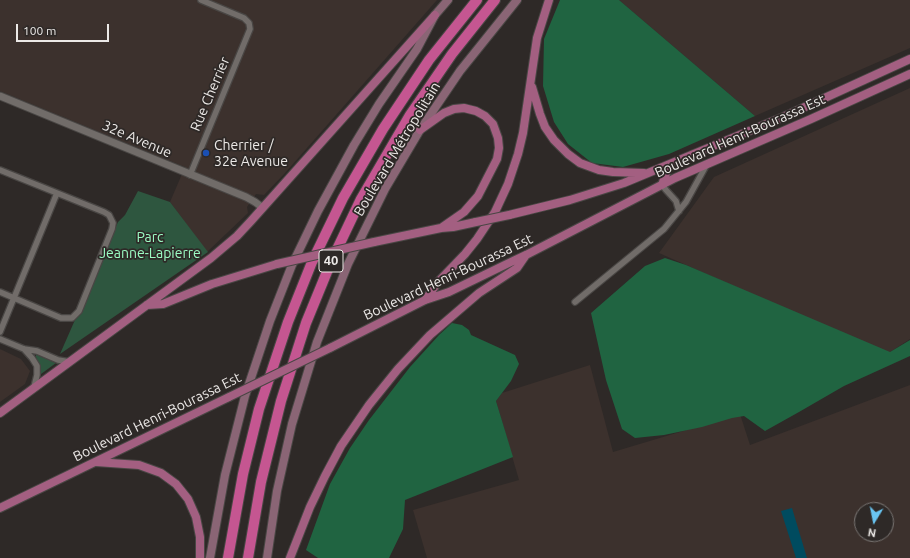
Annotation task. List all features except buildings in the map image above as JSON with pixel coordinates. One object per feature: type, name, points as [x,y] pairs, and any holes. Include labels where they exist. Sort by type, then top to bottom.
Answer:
[{"type":"highway","name":"40","points":[[228,558],[243,474],[259,409],[288,322],[312,262],[343,198],[386,124],[430,60],[476,0]]},
{"type":"highway","name":"40","points":[[248,558],[261,482],[281,401],[306,322],[331,262],[366,189],[410,115],[452,54],[495,0]]},
{"type":"main road","points":[[0,413],[223,248],[244,229],[448,0]]},
{"type":"main road","name":"Boulevard Métropolitain","points":[[267,558],[277,492],[288,442],[304,385],[323,327],[344,274],[362,234],[392,176],[420,130],[460,71],[517,0]]},
{"type":"main road","points":[[424,300],[439,281],[474,243],[495,212],[504,193],[521,143],[537,38],[549,0]]},
{"type":"main road","points":[[210,558],[221,495],[239,417],[259,352],[284,286],[311,224],[338,171],[379,104],[417,49],[435,15]]},
{"type":"main road","name":"Boulevard Henri-Bourassa Est","points":[[146,305],[163,304],[212,284],[277,264],[374,242],[509,215],[596,193],[624,183],[797,111],[910,59]]},
{"type":"main road","name":"Boulevard Henri-Bourassa Est","points":[[0,508],[330,348],[424,300],[449,292],[526,255],[662,185],[910,74]]},
{"type":"main road","points":[[531,84],[545,127],[554,140],[568,154],[587,166],[599,170],[646,173]]},
{"type":"main road","points":[[420,130],[444,113],[454,109],[464,108],[476,111],[485,116],[493,124],[498,138],[499,148],[497,159],[478,196],[464,212],[441,228]]},
{"type":"main road","points":[[662,185],[669,164]]},
{"type":"main road","points":[[290,558],[310,506],[325,476],[341,446],[368,405],[398,369],[430,335],[479,293],[517,268],[526,255]]},
{"type":"main road","points":[[95,462],[139,465],[161,473],[176,484],[188,499],[196,517],[200,537],[200,558]]},
{"type":"street","name":"Rue Cherrier","points":[[190,175],[249,33],[248,23],[244,18],[201,0]]},
{"type":"street","name":"32e Avenue","points":[[0,96],[249,199],[263,208]]},
{"type":"street","points":[[575,302],[661,233],[679,211],[707,164]]},
{"type":"street","points":[[0,170],[104,212],[112,219],[113,224],[79,311],[72,318],[61,318],[0,292]]},
{"type":"street","points":[[662,185],[676,201],[679,211]]},
{"type":"street","points":[[0,332],[57,194]]},
{"type":"street","points":[[0,339],[24,349],[37,351],[58,360],[70,362]]},
{"type":"street","points":[[24,349],[37,366],[37,375],[34,387]]},
{"type":"shaded area","points":[[0,0],[437,0],[285,173],[264,195],[256,194],[247,207],[248,213],[207,252],[170,202],[185,167],[0,91]]},
{"type":"shaded area","points":[[619,0],[910,0],[910,48],[755,116]]},
{"type":"shaded area","points":[[910,88],[910,339],[887,354],[659,253],[714,177]]},
{"type":"shaded area","points":[[0,349],[21,359],[30,371],[25,384],[0,402]]},
{"type":"shaded area","points":[[590,365],[613,452],[740,414],[750,445],[910,385],[910,558],[427,558],[413,510],[519,480],[496,401],[502,393]]},
{"type":"green space","points":[[560,0],[619,0],[755,116],[669,154],[623,167],[592,163],[568,144],[554,122],[543,86],[544,39]]},
{"type":"green space","name":"Parc Jeanne-Lapierre","points":[[138,191],[170,202],[208,252],[60,354],[118,222],[125,215]]},
{"type":"green space","points":[[665,258],[686,265],[890,352],[910,340],[910,356],[844,386],[765,431],[744,416],[664,435],[635,438],[622,429],[606,380],[591,313],[645,266]]},
{"type":"green space","points":[[452,323],[462,325],[469,330],[471,335],[515,355],[519,364],[511,381],[496,401],[513,457],[405,500],[403,529],[389,558],[318,558],[306,550],[330,484],[350,448],[369,420],[410,367]]},
{"type":"green space","points":[[36,355],[56,363],[41,374],[41,369]]},
{"type":"water","points":[[792,508],[807,558],[796,558],[781,511]]},
{"type":"place","name":"Cherrier / 32e Avenue","points":[[206,153]]}]
